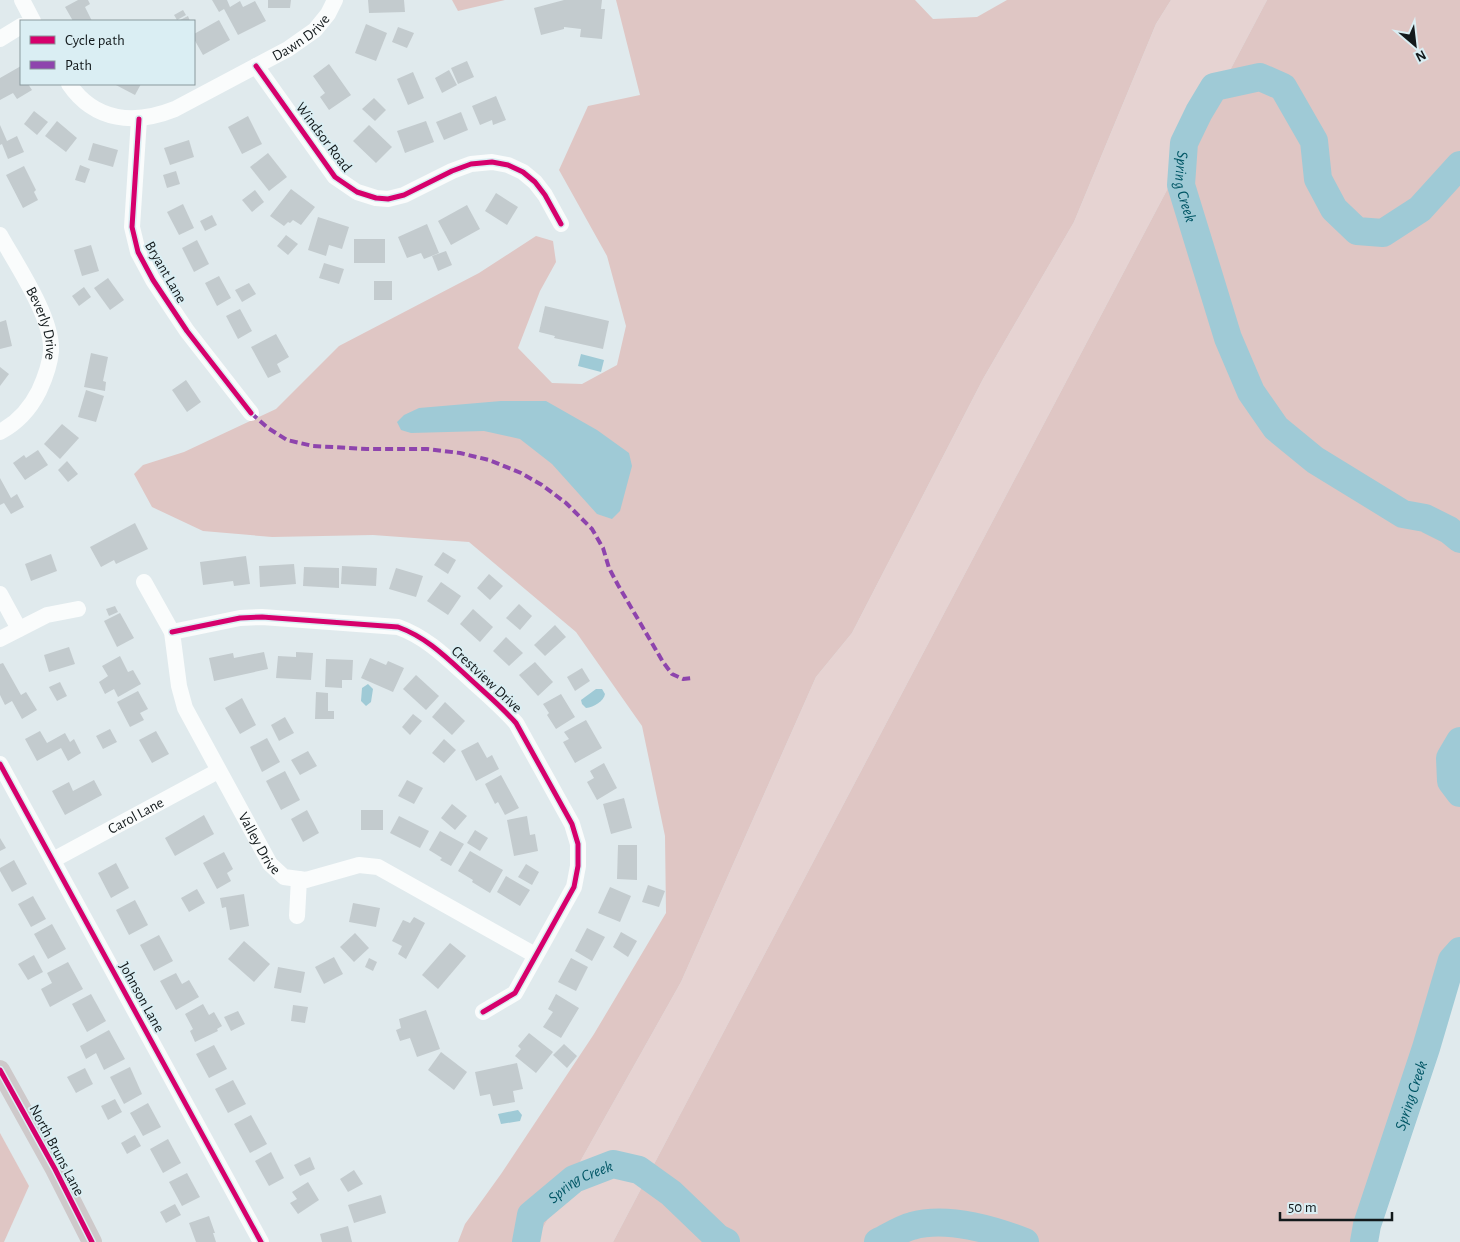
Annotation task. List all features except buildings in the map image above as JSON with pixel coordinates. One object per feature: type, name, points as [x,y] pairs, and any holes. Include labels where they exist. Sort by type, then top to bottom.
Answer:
[{"type":"main road","name":"North Bruns Lane","points":[[0,1070],[55,1169],[92,1242]]},
{"type":"street","points":[[22,0],[28,20]]},
{"type":"street","name":"Dawn Drive","points":[[256,66],[288,49],[315,30],[328,14],[335,0]]},
{"type":"street","points":[[0,39],[20,27]]},
{"type":"street","points":[[69,85],[80,97],[96,109],[119,118],[139,119],[159,116],[176,110],[256,66]]},
{"type":"street","name":"Windsor Road","points":[[256,66],[335,177],[357,192],[376,198],[388,199],[404,195],[452,171],[472,164],[492,162],[508,165],[523,172],[535,182],[545,195],[561,224]]},
{"type":"street","name":"Bryant Lane","points":[[139,119],[132,228],[138,252],[153,280],[187,331],[251,412]]},
{"type":"street","name":"Beverly Drive","points":[[0,235],[45,319],[51,349],[45,379],[34,402],[14,424],[0,432]]},
{"type":"street","name":"Valley Drive","points":[[144,582],[172,632],[179,686],[185,708],[270,864],[284,877],[306,880],[359,865],[378,867],[535,955]]},
{"type":"street","points":[[0,594],[19,629]]},
{"type":"street","points":[[0,639],[47,615],[78,609]]},
{"type":"street","name":"Crestview Drive","points":[[172,632],[240,618],[262,617],[398,627],[413,632],[430,643],[516,723],[572,824],[578,844],[578,866],[574,886],[559,917],[535,955],[515,993],[483,1012]]},
{"type":"street","name":"Johnson Lane","points":[[0,764],[262,1242]]},
{"type":"street","name":"Carol Lane","points":[[53,860],[218,770]]},
{"type":"street","points":[[297,916],[298,879]]},
{"type":"shaded area","points":[[452,0],[505,0],[458,11]]},
{"type":"shaded area","points":[[616,0],[915,0],[933,19],[977,17],[1007,0],[1171,0],[1156,24],[1074,222],[983,379],[852,633],[816,677],[681,982],[535,1242],[458,1242],[465,1224],[501,1174],[594,1034],[666,913],[665,836],[642,726],[576,632],[469,542],[373,535],[272,537],[203,531],[152,507],[134,474],[143,465],[184,452],[276,409],[339,346],[479,273],[536,236],[553,241],[556,262],[540,291],[518,348],[552,383],[582,384],[617,365],[626,326],[607,256],[559,170],[588,106],[640,95]]},
{"type":"shaded area","points":[[1171,0],[1267,0],[613,1242],[535,1242],[681,982],[816,677],[852,633],[983,379],[1074,222],[1156,24]]},
{"type":"shaded area","points":[[1267,0],[1460,0],[1460,976],[1375,1242],[613,1242]]},
{"type":"shaded area","points":[[0,1133],[29,1186],[4,1242],[0,1242]]},
{"type":"water","points":[[581,354],[604,360],[601,372],[578,366]]},
{"type":"water","points":[[501,401],[546,401],[597,430],[629,453],[632,466],[620,511],[612,519],[597,514],[552,464],[520,439],[484,431],[411,433],[401,430],[397,422],[404,415],[419,408]]},
{"type":"water","points":[[368,684],[373,689],[371,702],[366,706],[361,701],[362,688]]},
{"type":"water","points":[[596,689],[602,689],[605,694],[603,699],[586,708],[581,700]]},
{"type":"water","points":[[518,1110],[522,1115],[520,1121],[501,1124],[498,1114]]},
{"type":"waterway","name":"Spring Creek","points":[[1460,165],[1420,209],[1383,233],[1357,231],[1334,209],[1318,179],[1314,141],[1283,87],[1260,77],[1214,87],[1184,143],[1181,185],[1228,338],[1251,392],[1276,428],[1315,460],[1403,514],[1425,518],[1449,530],[1460,539]]},
{"type":"waterway","name":"Spring Creek","points":[[1460,741],[1450,758],[1451,781],[1460,793]]},
{"type":"waterway","name":"Spring Creek","points":[[1364,1242],[1367,1225],[1426,1048],[1452,960],[1460,951]]},
{"type":"waterway","name":"Spring Creek","points":[[526,1242],[531,1215],[574,1179],[613,1164],[639,1170],[671,1193],[718,1238],[726,1242]]},
{"type":"waterway","name":"Spring Creek","points":[[878,1242],[908,1227],[925,1223],[970,1226],[1025,1242]]},
{"type":"marked path","points":[[251,413],[268,428],[287,440],[313,446],[367,449],[427,449],[460,453],[489,460],[521,473],[542,485],[566,503],[592,529],[603,548],[609,568],[618,585],[672,674],[683,679],[693,678]]},
{"type":"cycle path","points":[[256,66],[335,177],[357,192],[376,198],[388,199],[404,195],[452,171],[471,164],[492,162],[508,165],[523,172],[535,182],[545,195],[561,224]]},
{"type":"cycle path","points":[[139,119],[132,227],[138,252],[153,280],[187,331],[251,413]]},
{"type":"cycle path","points":[[172,632],[240,618],[262,617],[398,627],[418,636],[435,648],[516,723],[572,824],[578,844],[578,866],[574,887],[515,993],[483,1012]]},
{"type":"cycle path","points":[[0,764],[261,1242]]},
{"type":"cycle path","points":[[0,1070],[55,1169],[92,1242]]}]
